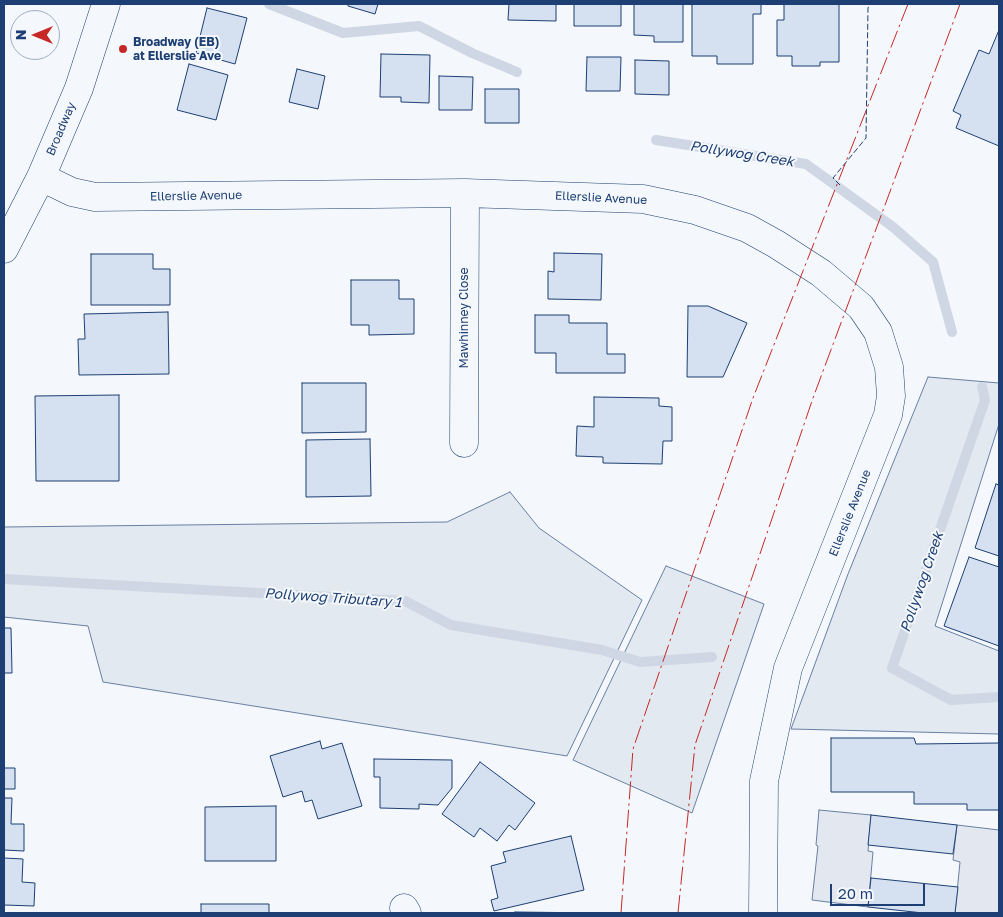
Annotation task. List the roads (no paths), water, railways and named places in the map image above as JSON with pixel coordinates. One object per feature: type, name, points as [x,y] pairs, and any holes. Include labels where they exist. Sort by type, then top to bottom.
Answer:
[{"type":"street","name":"Broadway","points":[[4,249],[41,177],[79,88],[106,4]]},
{"type":"street","name":"Ellerslie Avenue","points":[[41,177],[72,192],[95,197],[465,193],[643,199],[695,210],[747,228],[821,273],[861,307],[878,332],[889,367],[892,396],[888,416],[788,668],[764,781],[764,913]]},
{"type":"street","name":"Mawhinney Close","points":[[464,443],[465,193]]},
{"type":"waterway","name":"Pollywog Creek","points":[[269,4],[343,33],[419,26],[472,53],[517,72]]},
{"type":"waterway","name":"Pollywog Creek","points":[[656,140],[806,164],[893,227],[933,262],[952,332]]},
{"type":"waterway","name":"Pollywog Creek","points":[[982,387],[985,400],[892,668],[951,700],[999,697]]},
{"type":"waterway","name":"Pollywog Tributary 1","points":[[4,579],[405,601],[451,625],[602,650],[640,662],[712,657]]},
{"type":"place","name":"Broadway (EB) at Ellerslie Ave","points":[[123,49]]}]
